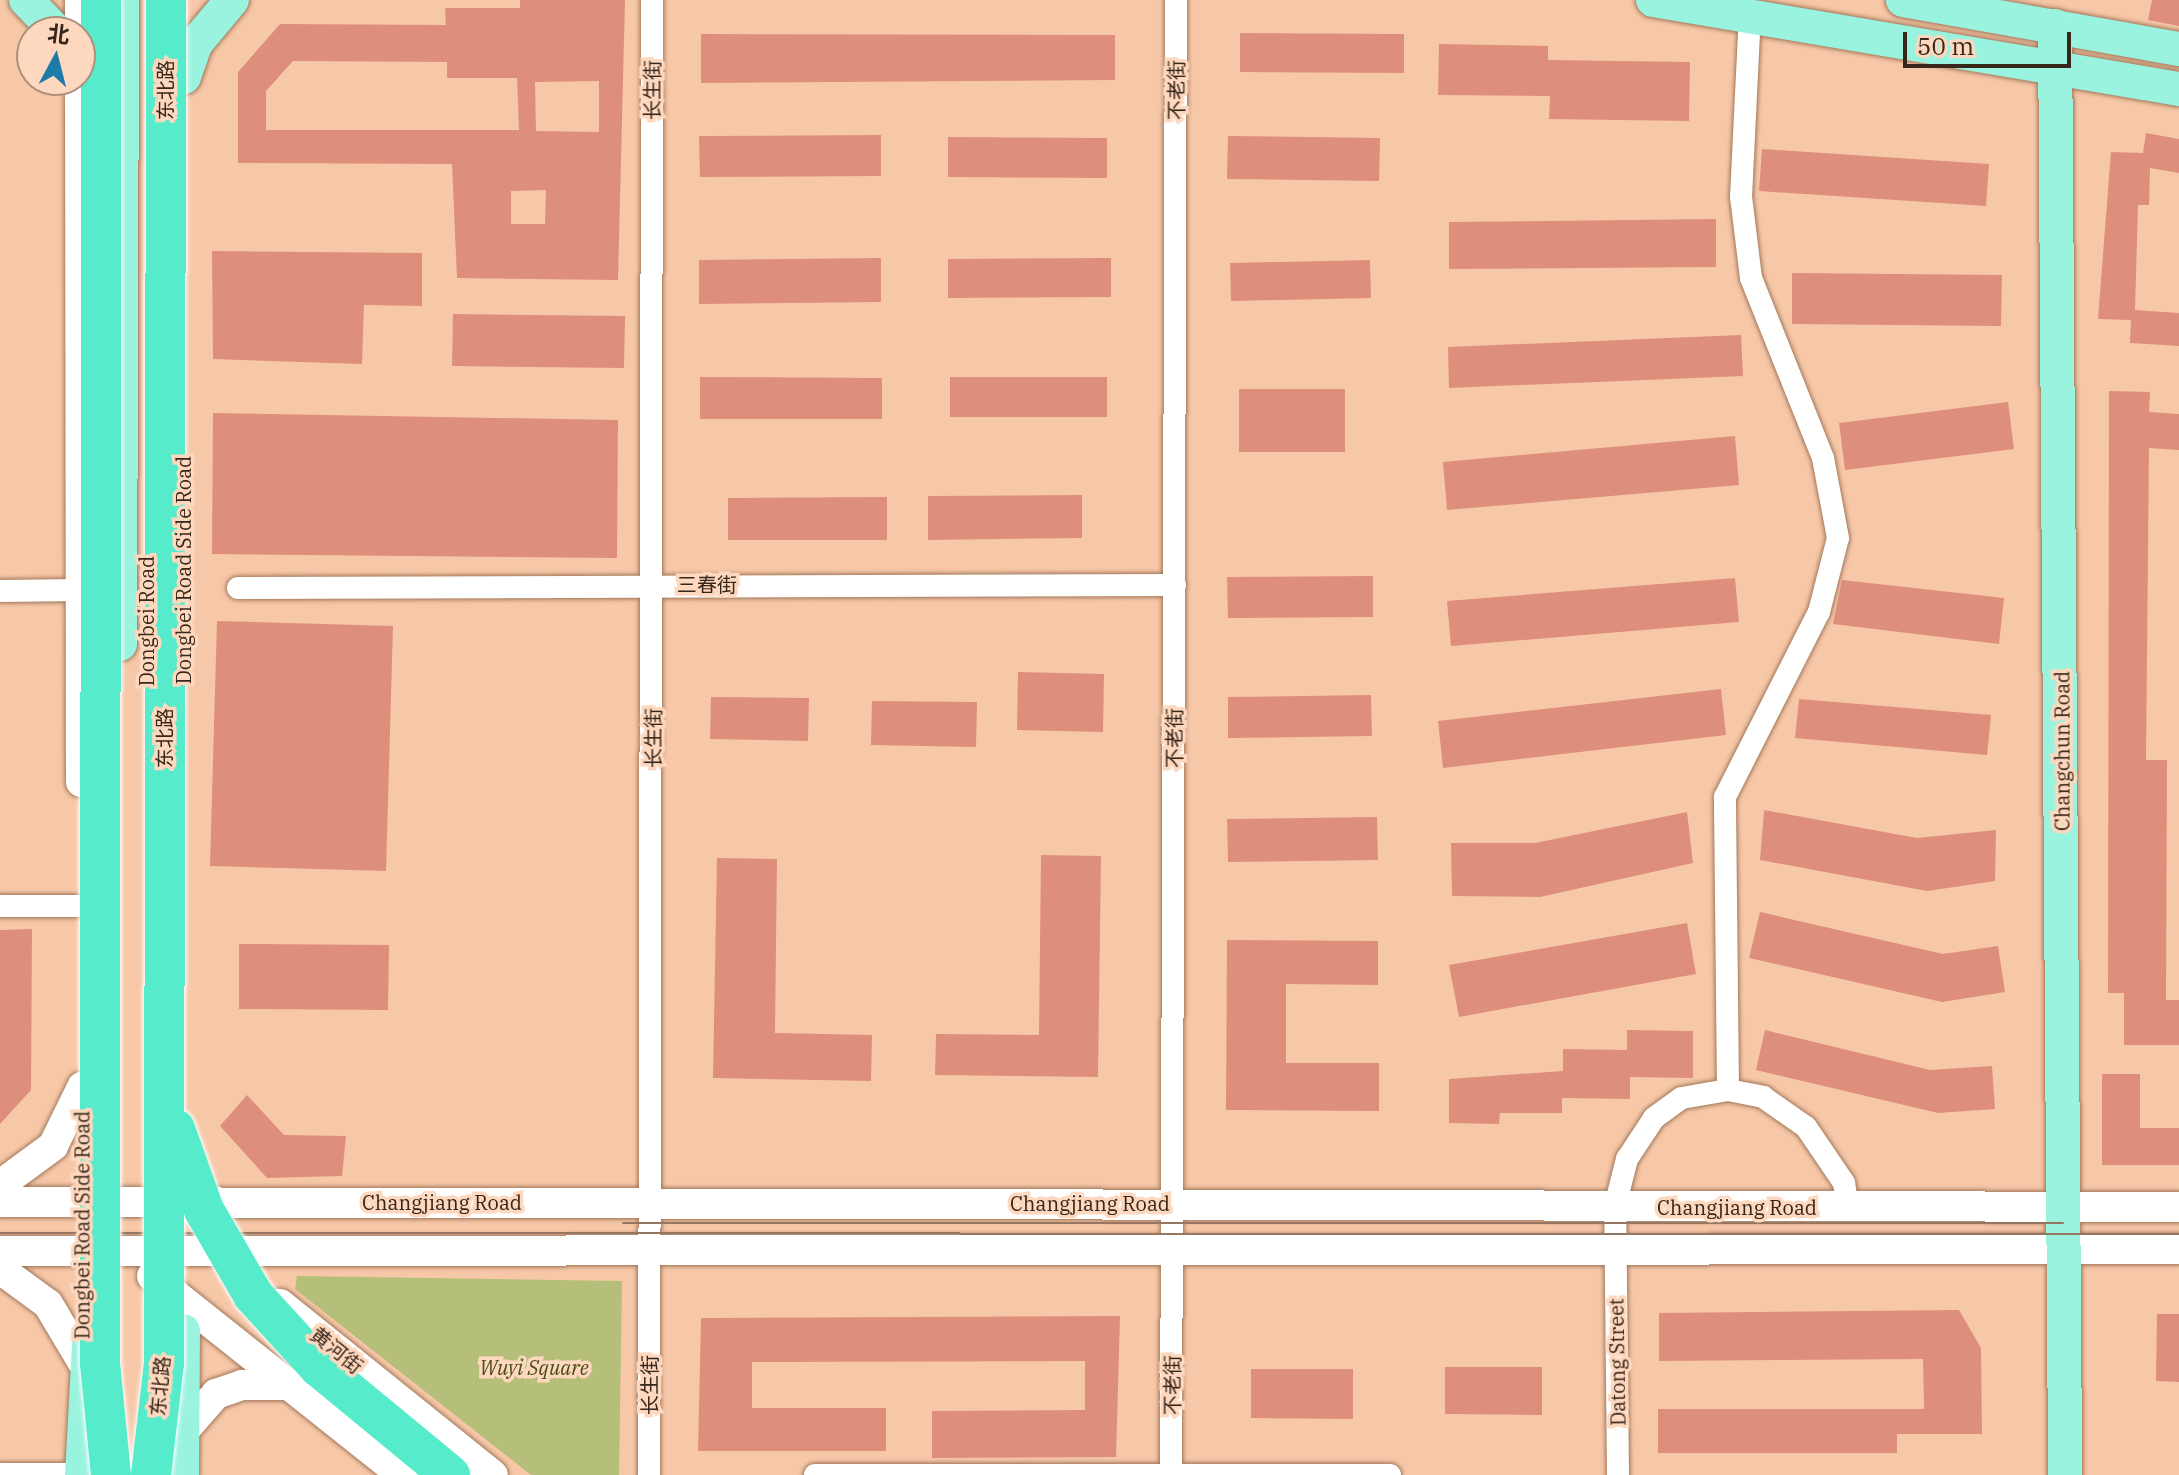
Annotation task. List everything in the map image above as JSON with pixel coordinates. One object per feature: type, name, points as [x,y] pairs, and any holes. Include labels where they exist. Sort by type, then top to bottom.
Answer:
[{"type":"highway","name":"东北路","points":[[151,1475],[164,1363],[166,0]]},
{"type":"highway","points":[[80,96],[100,1363],[92,1475]]},
{"type":"highway","points":[[164,1082],[204,1210],[253,1295],[319,1367],[450,1475]]},
{"type":"main road","points":[[26,0],[76,16]]},
{"type":"main road","name":"Dongbei Road","points":[[122,0],[122,75],[134,121]]},
{"type":"main road","name":"Dongbei Road","points":[[92,1475],[82,1432],[83,1363],[119,1249],[120,908],[131,581],[134,121],[146,0]]},
{"type":"main road","name":"Dongbei Road Side Road","points":[[181,1223],[184,0]]},
{"type":"main road","points":[[184,77],[196,43],[232,0]]},
{"type":"main road","points":[[1653,0],[2179,89]]},
{"type":"main road","points":[[1903,0],[2179,49]]},
{"type":"main road","name":"Changchun Road","points":[[2055,26],[2065,1475]]},
{"type":"main road","points":[[96,40],[122,75]]},
{"type":"main road","name":"Dongbei Road Side Road","points":[[80,96],[83,1363]]},
{"type":"main road","points":[[81,531],[131,581]]},
{"type":"main road","points":[[80,660],[131,581],[183,531]]},
{"type":"main road","name":"Dongbei Road","points":[[131,581],[145,1145],[181,1223],[182,1475]]},
{"type":"main road","points":[[81,851],[120,908]]},
{"type":"main road","points":[[0,1185],[53,1146],[82,1087]]},
{"type":"main road","name":"Changjiang Road","points":[[0,1202],[119,1202],[181,1223],[650,1250],[2179,1249]]},
{"type":"main road","name":"Changjiang Road","points":[[0,1251],[119,1249],[181,1223],[651,1202],[2179,1207]]},
{"type":"main road","name":"黄河街","points":[[181,1223],[493,1475]]},
{"type":"main road","points":[[119,1249],[183,1293],[289,1385],[402,1475]]},
{"type":"main road","points":[[0,1269],[48,1304],[83,1363]]},
{"type":"main road","points":[[289,1385],[270,1355],[273,1336],[298,1327],[324,1339]]},
{"type":"main road","points":[[82,1432],[182,1433],[216,1394],[242,1385],[289,1385]]},
{"type":"street","name":"长生街","points":[[649,1475],[652,0]]},
{"type":"street","name":"不老街","points":[[1171,1475],[1176,0]]},
{"type":"street","points":[[1750,15],[1741,197],[1751,278],[1823,458],[1838,538],[1819,612],[1725,797],[1728,1090],[1763,1097],[1806,1127],[1844,1183],[1848,1208]]},
{"type":"street","name":"三春街","points":[[238,588],[653,584],[1175,585]]},
{"type":"street","points":[[0,591],[81,590]]},
{"type":"street","points":[[0,906],[82,906]]},
{"type":"street","name":"Datong Street","points":[[1618,1475],[1615,1206],[1627,1159],[1654,1118],[1682,1098],[1728,1090]]},
{"type":"street","points":[[0,1474],[92,1475]]},
{"type":"street","points":[[815,1475],[1390,1475]]},
{"type":"green space","name":"Wuyi Square","points":[[297,1276],[622,1281],[619,1475],[531,1475],[295,1289]]},
{"type":"building","points":[[520,0],[625,0],[618,280],[457,278],[452,164],[238,163],[238,72],[280,24],[446,25],[445,8],[520,8]],"holes":[[[293,61],[447,62],[447,78],[517,78],[519,130],[266,130],[266,91]],[[599,81],[599,132],[536,131],[535,82]],[[546,190],[545,224],[511,224],[511,191]]]},
{"type":"building","points":[[2152,0],[2179,0],[2179,26],[2148,20]]},
{"type":"building","points":[[1240,33],[1404,34],[1404,73],[1240,72]]},
{"type":"building","points":[[701,34],[1115,35],[1115,80],[701,83]]},
{"type":"building","points":[[1439,44],[1548,46],[1548,60],[1690,62],[1689,121],[1549,119],[1550,96],[1438,95]]},
{"type":"building","points":[[2146,133],[2179,139],[2179,173],[2150,168],[2149,205],[2138,205],[2135,310],[2179,313],[2179,346],[2130,343],[2131,320],[2098,319],[2111,152],[2143,153]]},
{"type":"building","points":[[881,135],[881,176],[700,177],[699,136]]},
{"type":"building","points":[[1228,136],[1380,138],[1379,181],[1227,179]]},
{"type":"building","points":[[948,137],[1107,138],[1107,178],[948,177]]},
{"type":"building","points":[[1762,149],[1989,164],[1986,206],[1759,191]]},
{"type":"building","points":[[1716,219],[1716,267],[1449,269],[1449,222]]},
{"type":"building","points":[[212,251],[422,253],[422,306],[364,305],[362,364],[213,359]]},
{"type":"building","points":[[881,258],[881,302],[699,304],[699,260]]},
{"type":"building","points":[[1111,258],[1111,297],[948,298],[948,259]]},
{"type":"building","points":[[1370,260],[1371,298],[1231,301],[1230,263]]},
{"type":"building","points":[[1792,273],[2002,275],[2001,326],[1792,324]]},
{"type":"building","points":[[453,314],[625,316],[624,368],[452,366]]},
{"type":"building","points":[[1741,335],[1743,376],[1449,388],[1448,347]]},
{"type":"building","points":[[700,377],[882,378],[882,419],[700,419]]},
{"type":"building","points":[[950,377],[1107,377],[1107,417],[950,417]]},
{"type":"building","points":[[1239,389],[1345,389],[1345,452],[1239,452]]},
{"type":"building","points":[[2109,391],[2150,392],[2149,412],[2179,414],[2179,450],[2149,448],[2146,760],[2167,760],[2166,1000],[2179,1000],[2179,1045],[2124,1045],[2124,993],[2108,993]]},
{"type":"building","points":[[2008,402],[2014,449],[1845,470],[1839,423]]},
{"type":"building","points":[[213,413],[618,420],[617,558],[212,554]]},
{"type":"building","points":[[1735,436],[1739,485],[1447,510],[1443,462]]},
{"type":"building","points":[[1082,495],[1082,538],[928,540],[928,496]]},
{"type":"building","points":[[887,497],[887,540],[728,540],[728,498]]},
{"type":"building","points":[[1373,576],[1373,617],[1228,618],[1227,577]]},
{"type":"building","points":[[1735,578],[1739,622],[1451,646],[1447,601]]},
{"type":"building","points":[[1842,580],[2004,598],[1999,644],[1833,624]]},
{"type":"building","points":[[217,621],[393,626],[386,871],[210,866]]},
{"type":"building","points":[[1018,672],[1104,674],[1103,732],[1017,730]]},
{"type":"building","points":[[1721,689],[1726,735],[1443,768],[1438,721]]},
{"type":"building","points":[[1371,695],[1372,736],[1228,738],[1228,697]]},
{"type":"building","points":[[711,697],[809,698],[808,741],[710,739]]},
{"type":"building","points":[[1799,699],[1991,715],[1987,755],[1795,738]]},
{"type":"building","points":[[872,701],[977,702],[976,747],[871,745]]},
{"type":"building","points":[[1764,810],[1917,838],[1996,830],[1995,881],[1927,891],[1760,860]]},
{"type":"building","points":[[1687,812],[1693,863],[1540,897],[1452,896],[1451,843],[1535,843]]},
{"type":"building","points":[[1377,817],[1378,860],[1228,862],[1227,819]]},
{"type":"building","points":[[1041,855],[1101,856],[1098,1077],[935,1075],[936,1034],[1039,1035]]},
{"type":"building","points":[[717,858],[777,859],[775,1033],[872,1035],[871,1081],[713,1078]]},
{"type":"building","points":[[1760,912],[1943,954],[1998,946],[2005,992],[1942,1002],[1749,958]]},
{"type":"building","points":[[1687,923],[1696,974],[1459,1017],[1449,965]]},
{"type":"building","points":[[32,929],[31,1090],[0,1124],[0,930]]},
{"type":"building","points":[[1227,940],[1378,941],[1378,985],[1286,984],[1286,1063],[1379,1063],[1379,1111],[1226,1110]]},
{"type":"building","points":[[239,944],[389,945],[388,1010],[239,1009]]},
{"type":"building","points":[[1627,1030],[1693,1031],[1693,1078],[1630,1077],[1630,1099],[1562,1098],[1562,1113],[1500,1113],[1499,1124],[1449,1123],[1449,1079],[1563,1071],[1563,1049],[1627,1050]]},
{"type":"building","points":[[1765,1030],[1930,1070],[1992,1066],[1995,1109],[1938,1113],[1756,1070]]},
{"type":"building","points":[[2102,1074],[2140,1074],[2140,1128],[2179,1128],[2179,1165],[2102,1165]]},
{"type":"building","points":[[247,1095],[284,1135],[346,1136],[342,1176],[267,1178],[220,1126]]},
{"type":"building","points":[[1959,1310],[1981,1348],[1982,1434],[1897,1434],[1897,1453],[1658,1453],[1658,1409],[1924,1409],[1923,1359],[1659,1361],[1659,1313]]},
{"type":"building","points":[[2157,1314],[2179,1314],[2179,1382],[2156,1381]]},
{"type":"building","points":[[1120,1316],[1116,1457],[932,1458],[932,1411],[1085,1410],[1085,1361],[752,1362],[752,1408],[886,1408],[886,1451],[698,1451],[701,1318]]},
{"type":"building","points":[[1445,1367],[1542,1367],[1542,1415],[1445,1414]]},
{"type":"building","points":[[1251,1369],[1353,1369],[1353,1419],[1251,1418]]},
{"type":"tram line","points":[[623,1223],[2063,1223]]},
{"type":"tram line","points":[[0,1233],[2179,1234]]}]
